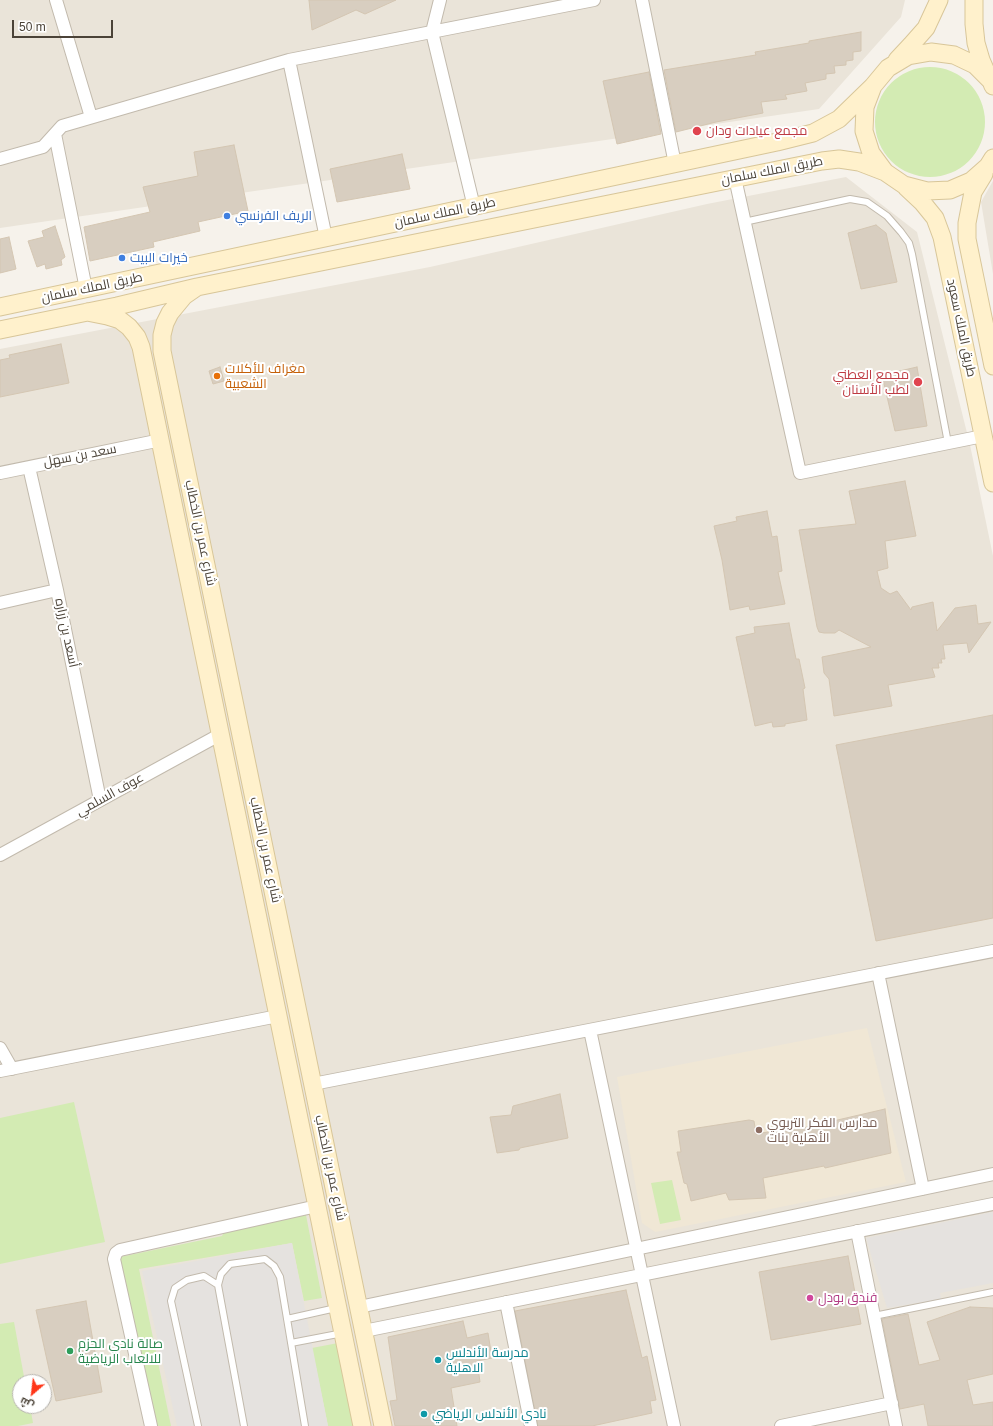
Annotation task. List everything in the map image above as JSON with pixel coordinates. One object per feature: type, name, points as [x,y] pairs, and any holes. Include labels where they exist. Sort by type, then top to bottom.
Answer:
[{"type":"street","points":[[56,0],[91,117]]},
{"type":"street","points":[[440,0],[432,32],[474,207]]},
{"type":"street","points":[[0,159],[43,147],[62,126],[289,60],[594,0]]},
{"type":"street","points":[[642,0],[675,164]]},
{"type":"street","points":[[939,0],[926,28],[873,86],[865,107],[864,131],[871,153],[885,172],[904,185],[926,191],[950,190],[971,181],[991,162]]},
{"type":"street","points":[[974,0],[976,43],[987,75]]},
{"type":"street","points":[[888,68],[908,56],[931,52],[954,55],[987,75]]},
{"type":"street","points":[[289,60],[326,238]]},
{"type":"street","name":"طريق الملك سلمان","points":[[0,307],[675,164],[813,133],[839,119],[873,86]]},
{"type":"street","points":[[55,134],[86,289]]},
{"type":"street","name":"طريق الملك سلمان","points":[[0,330],[197,287],[735,178],[839,159],[859,162],[885,172]]},
{"type":"street","name":"طريق الملك سعود","points":[[991,162],[973,192],[967,223],[967,239],[993,366]]},
{"type":"street","points":[[735,178],[800,472],[983,436]]},
{"type":"street","name":"طريق الملك سعود","points":[[904,185],[922,202],[935,218],[942,238],[993,483]]},
{"type":"street","name":"شارع عمر بن الخطاب","points":[[197,287],[184,296],[170,313],[165,323],[162,336],[162,351],[383,1426]]},
{"type":"street","name":"شارع عمر بن الخطاب","points":[[87,312],[120,320],[129,327],[137,337],[143,356],[362,1426]]},
{"type":"street","name":"سعد بن سهل","points":[[0,473],[161,440]]},
{"type":"street","name":"أسعد بن زراره","points":[[29,467],[57,590],[100,800]]},
{"type":"street","points":[[0,603],[57,590]]},
{"type":"street","name":"عوف السلمي","points":[[0,855],[221,734]]},
{"type":"street","points":[[313,1084],[993,951]]},
{"type":"street","points":[[878,973],[923,1189]]},
{"type":"street","points":[[0,1048],[6,1070],[278,1016]]},
{"type":"street","points":[[590,1030],[674,1426]]},
{"type":"street","points":[[359,1307],[993,1174]]},
{"type":"street","points":[[364,1331],[993,1204]]},
{"type":"street","points":[[151,1426],[114,1258],[116,1254],[120,1250],[317,1206]]},
{"type":"street","points":[[857,1231],[896,1426]]},
{"type":"street","points":[[506,1302],[531,1426]]},
{"type":"street","points":[[781,1426],[892,1403]]},
{"type":"lane","points":[[744,222],[850,199],[867,202],[887,216],[909,243],[912,254],[948,443]]},
{"type":"lane","points":[[244,1426],[218,1285],[221,1274],[230,1264],[265,1259],[274,1266],[280,1277],[305,1426]]},
{"type":"lane","points":[[198,1426],[171,1301],[175,1288],[187,1280],[204,1276],[218,1285]]},
{"type":"lane","points":[[874,1316],[993,1292]]},
{"type":"lane","points":[[287,1319],[338,1308]]},
{"type":"lane","points":[[291,1343],[343,1333]]},
{"type":"shaded area","points":[[0,0],[905,0],[901,17],[819,109],[0,228]]},
{"type":"shaded area","points":[[846,177],[917,232],[970,445],[993,556],[993,1426],[0,1426],[0,349],[430,267],[707,204]]},
{"type":"shaded area","points":[[993,181],[993,274],[981,202]]},
{"type":"shaded area","name":"مدارس الفكر التربوي الأهلية بنات","points":[[867,1028],[906,1182],[655,1232],[642,1223],[617,1077]]},
{"type":"shaded area","points":[[993,1212],[993,1283],[940,1293],[941,1299],[887,1308],[866,1238]]},
{"type":"shaded area","points":[[292,1243],[328,1426],[177,1426],[142,1271]]},
{"type":"green space","points":[[930,67],[951,71],[969,83],[981,101],[985,122],[981,143],[969,161],[951,173],[930,177],[909,173],[891,161],[879,143],[875,122],[879,101],[891,83],[909,71]]},
{"type":"green space","points":[[74,1102],[105,1242],[0,1264],[0,1118]]},
{"type":"green space","points":[[672,1180],[681,1220],[660,1224],[651,1183]]},
{"type":"green space","points":[[306,1215],[322,1298],[304,1301],[292,1243],[139,1269],[171,1426],[150,1426],[115,1258],[222,1236],[225,1230]]},
{"type":"green space","points":[[14,1322],[24,1374],[12,1374],[12,1414],[31,1414],[33,1423],[18,1426],[0,1426],[0,1324]]},
{"type":"green space","points":[[338,1343],[355,1426],[328,1426],[312,1348]]},
{"type":"building","points":[[309,0],[396,0],[365,14],[356,10],[312,30]]},
{"type":"building","points":[[861,32],[861,51],[853,52],[853,60],[846,61],[846,65],[834,66],[835,73],[826,74],[826,79],[805,83],[807,91],[785,95],[787,99],[761,102],[763,113],[716,122],[676,132],[664,70],[756,55],[755,52]]},
{"type":"building","points":[[649,72],[661,134],[617,144],[603,81]]},
{"type":"building","points":[[234,145],[248,211],[198,222],[200,231],[153,242],[154,247],[90,261],[84,227],[150,212],[143,187],[198,176],[194,152]]},
{"type":"building","points":[[402,154],[410,189],[337,202],[330,169]]},
{"type":"building","points":[[876,225],[886,233],[897,282],[861,289],[848,233]]},
{"type":"building","points":[[55,226],[65,257],[61,260],[62,265],[46,269],[45,264],[37,267],[28,241],[44,237],[42,231]]},
{"type":"building","points":[[9,237],[16,269],[0,273],[0,239]]},
{"type":"building","points":[[61,344],[69,383],[0,397],[0,360],[10,358],[9,355]]},
{"type":"building","points":[[220,367],[224,381],[213,384],[209,371]]},
{"type":"building","points":[[917,367],[927,426],[895,431],[882,375]]},
{"type":"building","points":[[905,481],[916,536],[885,541],[888,568],[877,571],[881,588],[890,594],[897,591],[911,610],[912,607],[933,602],[937,631],[955,608],[976,605],[978,624],[991,622],[969,653],[967,643],[943,645],[945,659],[941,659],[942,663],[938,663],[939,668],[932,668],[935,677],[888,685],[892,706],[834,716],[829,679],[824,673],[822,657],[871,647],[839,630],[835,633],[819,632],[799,530],[856,524],[849,491]]},
{"type":"building","points":[[767,511],[772,537],[777,536],[782,571],[778,572],[785,604],[750,610],[749,606],[730,610],[722,560],[714,526],[737,521],[736,517]]},
{"type":"building","points":[[789,623],[796,659],[799,659],[805,688],[803,689],[807,720],[785,724],[785,726],[773,727],[772,722],[755,726],[736,637],[755,633],[754,627]]},
{"type":"building","points":[[993,715],[993,918],[876,941],[836,745]]},
{"type":"building","points":[[560,1094],[568,1138],[520,1148],[519,1150],[497,1153],[490,1117],[511,1115],[513,1106]]},
{"type":"building","points":[[885,1109],[891,1153],[825,1168],[824,1166],[763,1178],[766,1198],[729,1200],[726,1193],[691,1201],[687,1184],[684,1183],[677,1152],[681,1152],[678,1131],[749,1120],[754,1121],[756,1134],[803,1126],[803,1128]]},
{"type":"building","name":"فندق بودل","points":[[848,1256],[861,1324],[771,1340],[759,1272]]},
{"type":"building","points":[[626,1290],[642,1358],[647,1356],[656,1400],[650,1401],[652,1413],[592,1426],[538,1426],[515,1311]]},
{"type":"building","name":"صالة نادي الحزم للالعاب الرياضية","points":[[86,1301],[102,1392],[56,1401],[52,1383],[52,1374],[50,1374],[36,1310]]},
{"type":"building","points":[[970,1307],[993,1308],[993,1374],[967,1380],[973,1405],[993,1402],[993,1426],[928,1426],[924,1404],[900,1409],[882,1319],[908,1314],[919,1365],[940,1360],[927,1322]]},
{"type":"building","name":"مدرسة الأندلس الاهلية","points":[[463,1321],[467,1338],[488,1333],[492,1358],[477,1361],[480,1382],[451,1388],[457,1426],[395,1426],[390,1401],[397,1400],[388,1337]]},
{"type":"place","name":"مجمع عيادات ودان","points":[[697,131]]},
{"type":"place","name":"الريف الفرنسي","points":[[227,216]]},
{"type":"place","name":"خيرات البيت","points":[[122,258]]},
{"type":"place","name":"مغراف للأكلات الشعبية","points":[[217,376]]},
{"type":"place","name":"مجمع العطني لطب الأسنان","points":[[918,382]]},
{"type":"place","name":"مدارس الفكر التربوي الأهلية بنات","points":[[759,1130]]},
{"type":"place","name":"فندق بودل","points":[[810,1298]]},
{"type":"place","name":"صالة نادي الحزم للالعاب الرياضية","points":[[70,1351]]},
{"type":"place","name":"مدرسة الأندلس الاهلية","points":[[438,1360]]},
{"type":"place","name":"نادي الأندلس الرياضي","points":[[424,1414]]}]
